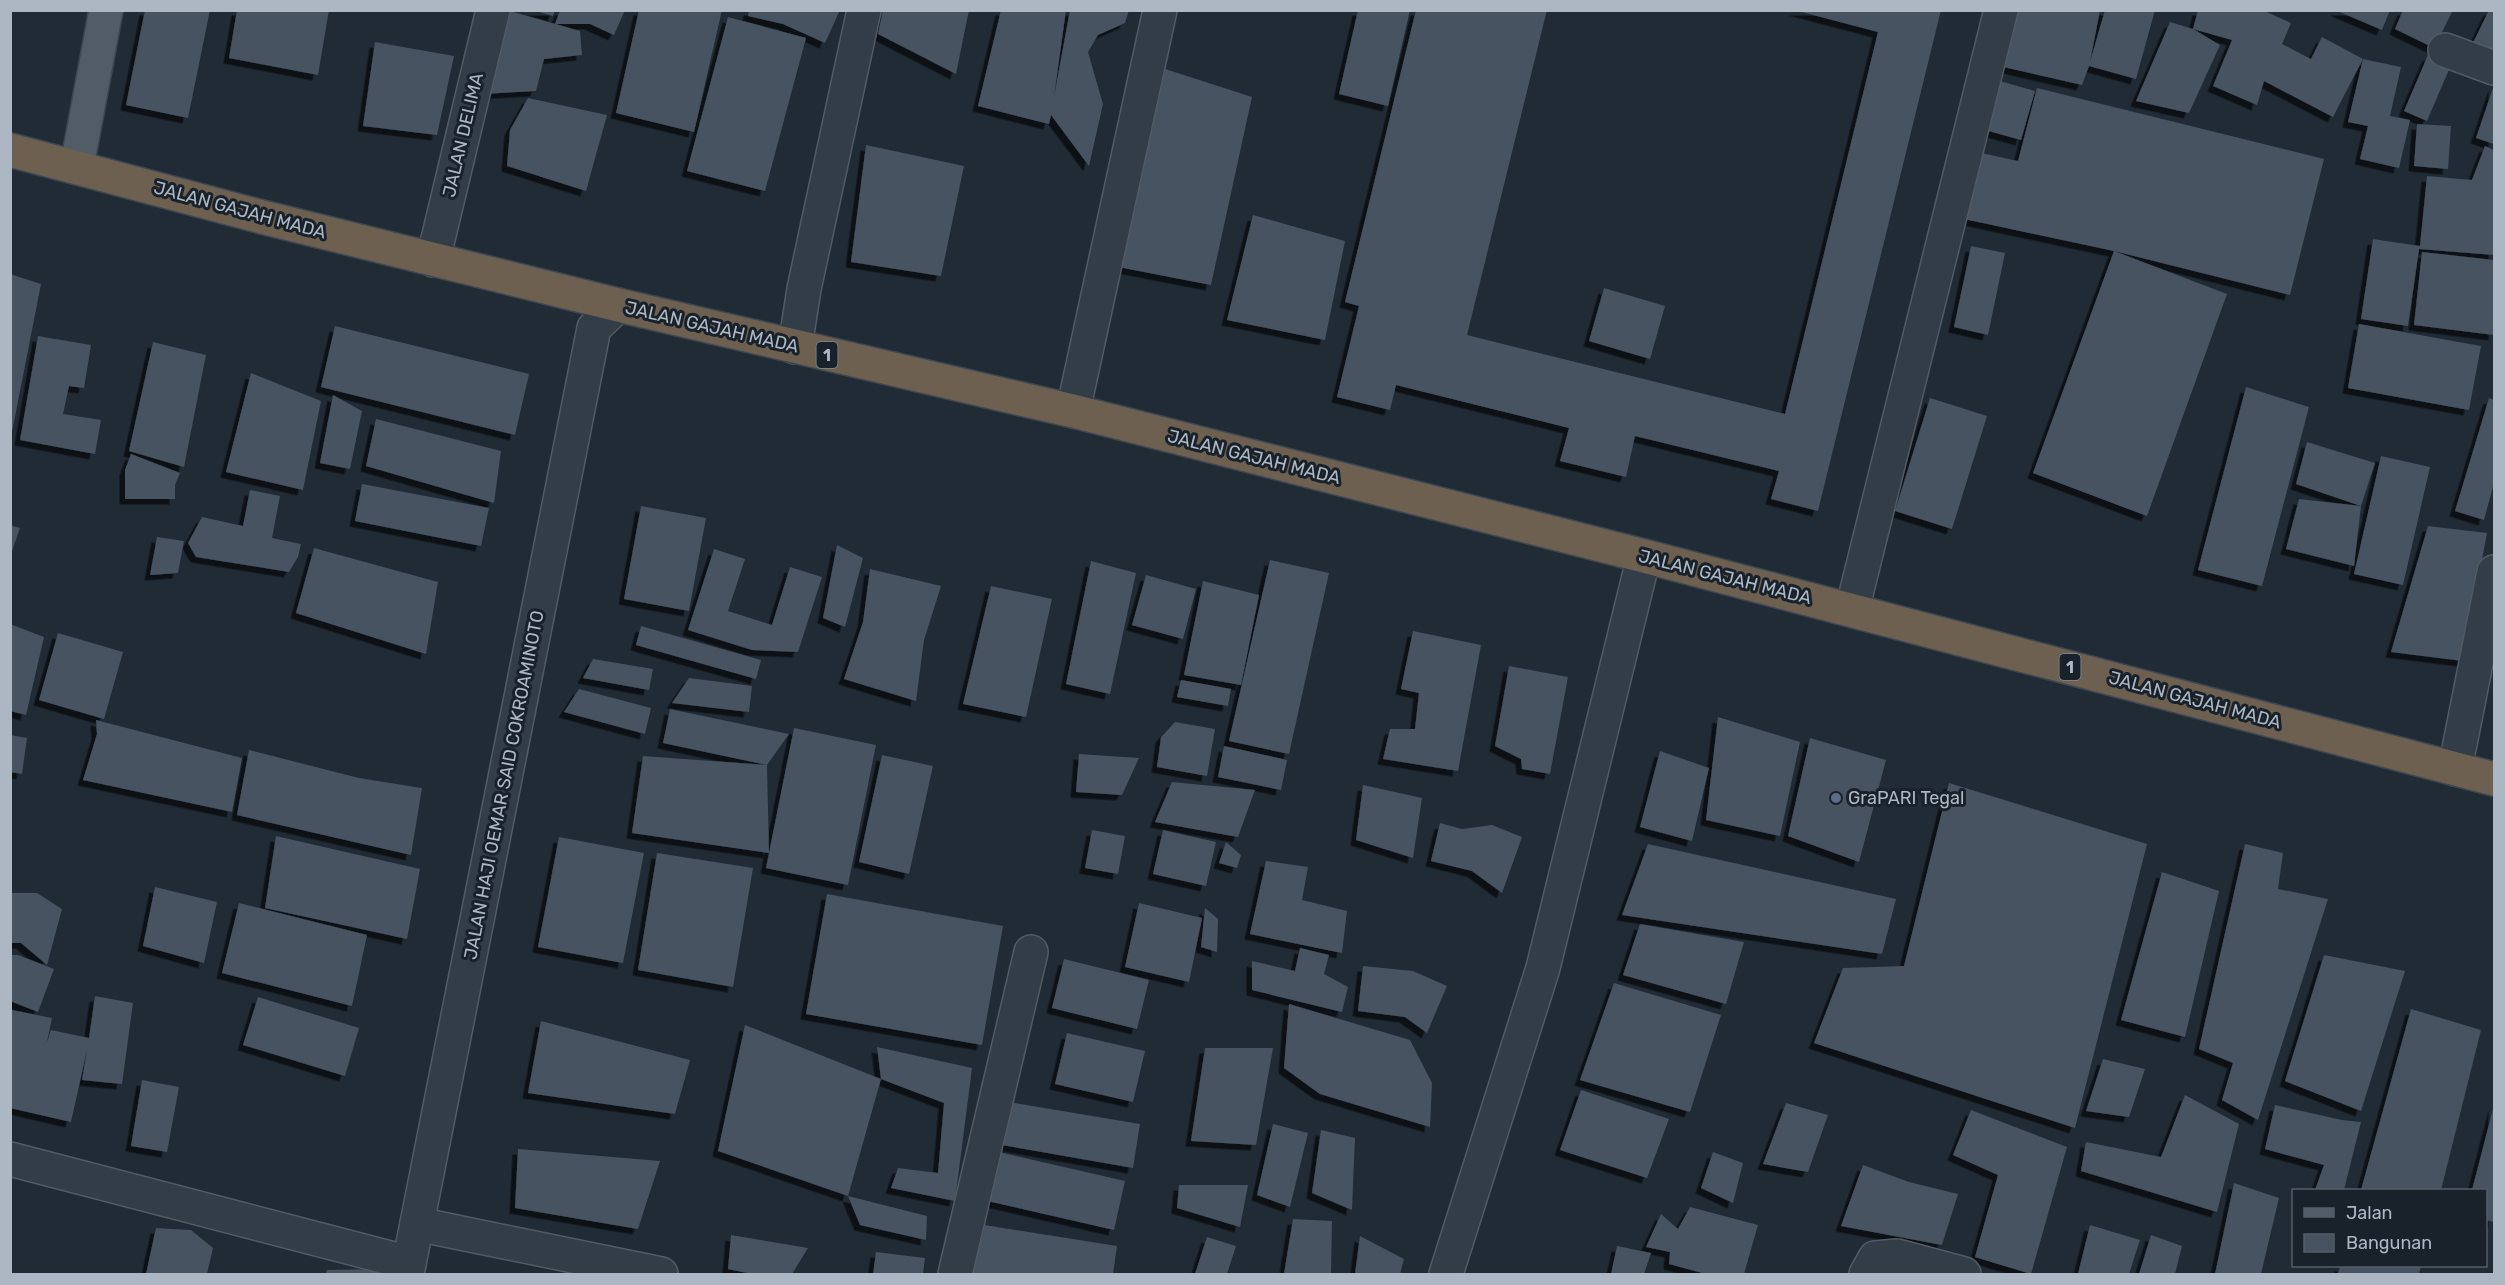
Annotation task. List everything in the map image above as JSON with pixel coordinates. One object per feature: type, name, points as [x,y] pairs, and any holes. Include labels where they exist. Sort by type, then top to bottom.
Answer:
[{"type":"highway","name":"JALAN GAJAH MADA","points":[[10,150],[433,260],[1073,411],[1644,556],[2494,779]]},
{"type":"main road","points":[[77,166],[106,10]]},
{"type":"street","name":"JALAN DELIMA","points":[[433,260],[493,10]]},
{"type":"street","points":[[795,347],[804,289],[864,10]]},
{"type":"street","points":[[1073,411],[1160,10]]},
{"type":"street","points":[[1852,610],[2001,10]]},
{"type":"street","points":[[2445,50],[2494,68]]},
{"type":"street","name":"JALAN HAJI OEMAR SAID COKROAMINOTO","points":[[408,1269],[594,328],[618,305]]},
{"type":"street","points":[[1446,1275],[1543,968],[1644,556]]},
{"type":"street","points":[[2455,769],[2494,572]]},
{"type":"street","points":[[955,1275],[1031,952]]},
{"type":"street","points":[[10,1159],[408,1269]]},
{"type":"street","points":[[417,1224],[661,1275]]},
{"type":"street","points":[[1866,1275],[1875,1258],[1897,1256],[1964,1275]]},
{"type":"building","points":[[145,10],[210,10],[188,118],[126,105]]},
{"type":"building","points":[[237,10],[329,10],[318,75],[229,58]]},
{"type":"building","points":[[506,10],[580,31],[582,55],[544,59],[536,91],[483,94]]},
{"type":"building","points":[[532,10],[555,10],[553,16]]},
{"type":"building","points":[[560,10],[625,10],[614,35],[590,24],[555,24]]},
{"type":"building","points":[[639,10],[722,10],[694,132],[616,113]]},
{"type":"building","points":[[749,10],[840,10],[825,43],[783,24],[748,16]]},
{"type":"building","points":[[883,10],[969,10],[956,74],[878,34]]},
{"type":"building","points":[[1001,10],[1066,10],[1054,97],[1070,10],[1129,10],[1125,23],[1098,35],[1088,52],[1103,104],[1089,166],[1051,115],[1049,124],[978,106]]},
{"type":"building","points":[[1358,10],[1410,10],[1388,106],[1339,94]]},
{"type":"building","points":[[1416,10],[1547,10],[1467,335],[1785,414],[1878,32],[1794,10],[1941,10],[1818,511],[1771,499],[1779,471],[1635,436],[1626,477],[1560,461],[1569,428],[1396,385],[1390,410],[1337,397],[1359,306],[1345,302]]},
{"type":"building","points":[[2012,10],[2100,10],[2090,62],[2105,10],[2155,10],[2136,79],[2089,66],[2082,85],[1999,66]]},
{"type":"building","points":[[2198,10],[2262,10],[2291,23],[2282,44],[2311,59],[2322,37],[2363,59],[2333,117],[2264,81],[2257,105],[2213,86],[2232,40],[2193,29]]},
{"type":"building","points":[[2335,10],[2390,10],[2382,30]]},
{"type":"building","points":[[2403,10],[2453,10],[2434,48],[2395,29]]},
{"type":"building","points":[[2489,10],[2494,10],[2494,56],[2472,45]]},
{"type":"building","points":[[728,17],[806,38],[765,191],[687,171]]},
{"type":"building","points":[[2170,22],[2193,29],[2220,45],[2189,113],[2136,101]]},
{"type":"building","points":[[375,42],[454,56],[437,135],[363,126]]},
{"type":"building","points":[[2428,55],[2451,65],[2427,121],[2404,111]]},
{"type":"building","points":[[2363,59],[2401,67],[2390,116],[2410,120],[2399,168],[2360,159],[2368,126],[2348,122]]},
{"type":"building","points":[[1156,66],[1252,97],[1211,285],[1108,265]]},
{"type":"building","points":[[1986,77],[2035,91],[2021,140],[1985,130]]},
{"type":"building","points":[[2494,85],[2494,144],[2476,138]]},
{"type":"building","points":[[2037,88],[2324,159],[2290,295],[2114,251],[1955,217],[1968,150],[2018,161]]},
{"type":"building","points":[[528,98],[607,115],[586,191],[507,166],[510,130]]},
{"type":"building","points":[[2417,124],[2451,126],[2448,169],[2414,166]]},
{"type":"building","points":[[866,145],[964,166],[941,276],[851,262]]},
{"type":"building","points":[[2485,146],[2494,150],[2494,255],[2419,249],[2408,326],[2361,319],[2373,239],[2420,246],[2427,176],[2472,180]]},
{"type":"building","points":[[1253,215],[1345,241],[1325,340],[1227,320]]},
{"type":"building","points":[[1971,246],[2005,253],[1988,335],[1954,327]]},
{"type":"building","points":[[2114,251],[2227,294],[2147,516],[2033,473]]},
{"type":"building","points":[[2422,252],[2494,260],[2494,335],[2414,325]]},
{"type":"building","points":[[10,274],[41,284],[12,432],[10,432]]},
{"type":"building","points":[[1604,288],[1665,306],[1650,359],[1589,341]]},
{"type":"building","points":[[2359,324],[2481,346],[2469,410],[2348,388]]},
{"type":"building","points":[[335,326],[529,374],[515,435],[321,387]]},
{"type":"building","points":[[38,336],[91,345],[84,388],[69,386],[63,414],[101,420],[95,454],[20,440]]},
{"type":"building","points":[[153,342],[206,355],[184,467],[129,451]]},
{"type":"building","points":[[251,373],[321,401],[303,490],[226,472]]},
{"type":"building","points":[[2246,387],[2309,407],[2262,586],[2198,570]]},
{"type":"building","points":[[333,395],[362,411],[350,469],[320,463]]},
{"type":"building","points":[[1930,398],[1987,416],[1952,529],[1895,511]]},
{"type":"building","points":[[2489,398],[2494,400],[2494,483],[2484,520],[2455,511]]},
{"type":"building","points":[[376,419],[501,451],[494,503],[366,466]]},
{"type":"building","points":[[2307,442],[2375,463],[2361,506],[2296,484]]},
{"type":"building","points":[[131,454],[180,473],[175,485],[175,499],[125,499],[125,470]]},
{"type":"building","points":[[2381,456],[2430,467],[2403,585],[2354,574]]},
{"type":"building","points":[[362,484],[489,508],[481,546],[355,521]]},
{"type":"building","points":[[250,490],[280,496],[272,538],[301,544],[298,557],[289,572],[196,557],[188,543],[202,517],[243,526]]},
{"type":"building","points":[[2299,499],[2361,506],[2354,566],[2286,549]]},
{"type":"building","points":[[641,506],[706,518],[689,611],[624,599]]},
{"type":"building","points":[[10,525],[20,528],[11,554],[10,554]]},
{"type":"building","points":[[2428,526],[2487,533],[2463,661],[2391,652]]},
{"type":"building","points":[[157,537],[184,541],[178,573],[150,575]]},
{"type":"building","points":[[837,545],[863,558],[845,627],[823,618]]},
{"type":"building","points":[[314,548],[438,582],[426,654],[296,613]]},
{"type":"building","points":[[714,549],[745,559],[728,611],[772,625],[790,567],[822,577],[798,652],[752,650],[688,630]]},
{"type":"building","points":[[1270,560],[1329,573],[1289,754],[1229,741]]},
{"type":"building","points":[[1091,561],[1136,573],[1110,694],[1066,684]]},
{"type":"building","points":[[870,569],[941,586],[924,640],[916,701],[844,679],[863,622]]},
{"type":"building","points":[[1146,575],[1196,589],[1183,639],[1132,625]]},
{"type":"building","points":[[1203,581],[1259,595],[1241,685],[1184,675]]},
{"type":"building","points":[[991,586],[1052,599],[1026,717],[963,704]]},
{"type":"building","points":[[10,624],[44,637],[26,715],[10,711]]},
{"type":"building","points":[[641,626],[761,660],[756,679],[636,645]]},
{"type":"building","points":[[1413,631],[1481,645],[1458,771],[1383,759],[1390,729],[1415,729],[1419,693],[1401,689]]},
{"type":"building","points":[[58,633],[123,652],[104,719],[39,700]]},
{"type":"building","points":[[593,659],[653,669],[649,690],[583,678]]},
{"type":"building","points":[[1509,666],[1568,677],[1550,774],[1522,769],[1521,759],[1495,746]]},
{"type":"building","points":[[689,678],[752,686],[749,712],[672,703]]},
{"type":"building","points":[[1181,680],[1231,689],[1228,706],[1177,697]]},
{"type":"building","points":[[579,689],[651,708],[645,734],[564,712]]},
{"type":"building","points":[[670,709],[789,734],[767,765],[663,743]]},
{"type":"building","points":[[1718,717],[1800,742],[1780,836],[1706,820]]},
{"type":"building","points":[[96,720],[242,758],[232,812],[83,780],[97,734]]},
{"type":"building","points":[[1175,722],[1215,729],[1207,776],[1157,767],[1161,737]]},
{"type":"building","points":[[794,728],[876,745],[848,885],[766,868]]},
{"type":"building","points":[[10,735],[27,738],[22,774],[10,772]]},
{"type":"building","name":"GraPARI Tegal","points":[[1810,738],[1886,760],[1859,862],[1788,836]]},
{"type":"building","points":[[1224,746],[1287,760],[1281,790],[1218,777]]},
{"type":"building","points":[[249,750],[359,778],[422,788],[411,855],[237,815]]},
{"type":"building","points":[[1660,751],[1709,768],[1692,841],[1640,827]]},
{"type":"building","points":[[1079,754],[1139,758],[1122,795],[1076,792]]},
{"type":"building","points":[[882,755],[933,766],[909,874],[859,862]]},
{"type":"building","points":[[643,756],[767,765],[769,853],[632,833]]},
{"type":"building","points":[[1172,782],[1255,790],[1238,837],[1155,822]]},
{"type":"building","points":[[1949,783],[2147,844],[2075,1128],[1814,1043],[1843,968],[1904,966]]},
{"type":"building","points":[[1363,785],[1422,798],[1413,858],[1356,840]]},
{"type":"building","points":[[1440,823],[1462,829],[1492,825],[1522,837],[1502,893],[1472,871],[1431,861]]},
{"type":"building","points":[[1092,830],[1125,836],[1118,874],[1085,868]]},
{"type":"building","points":[[1163,830],[1216,842],[1206,886],[1153,874]]},
{"type":"building","points":[[276,836],[420,869],[407,939],[265,908]]},
{"type":"building","points":[[559,837],[644,853],[623,963],[538,947]]},
{"type":"building","points":[[1226,842],[1241,855],[1237,868],[1219,863]]},
{"type":"building","points":[[1648,844],[1896,899],[1882,954],[1622,915]]},
{"type":"building","points":[[2245,844],[2283,853],[2278,889],[2328,899],[2258,1120],[2222,1100],[2233,1063],[2199,1049]]},
{"type":"building","points":[[657,853],[753,868],[733,987],[638,970]]},
{"type":"building","points":[[1266,861],[1308,867],[1302,900],[1347,911],[1342,953],[1250,934]]},
{"type":"building","points":[[2162,872],[2219,891],[2185,1037],[2121,1020]]},
{"type":"building","points":[[155,887],[217,902],[204,963],[143,946]]},
{"type":"building","points":[[10,893],[37,893],[62,909],[47,965],[21,943],[10,943]]},
{"type":"building","points":[[827,894],[1003,926],[982,1045],[806,1014]]},
{"type":"building","points":[[239,903],[367,935],[352,1006],[222,973]]},
{"type":"building","points":[[1139,903],[1202,918],[1189,982],[1125,967]]},
{"type":"building","points":[[1205,908],[1218,919],[1217,952],[1201,947]]},
{"type":"building","points":[[1640,924],[1744,942],[1726,1004],[1623,975]]},
{"type":"building","points":[[1300,948],[1329,955],[1324,974],[1348,987],[1342,1012],[1252,990],[1252,961],[1295,971]]},
{"type":"building","points":[[10,955],[18,955],[54,969],[38,1012],[10,1001]]},
{"type":"building","points":[[2324,955],[2405,971],[2361,1111],[2285,1081]]},
{"type":"building","points":[[1064,959],[1149,980],[1137,1029],[1052,1008]]},
{"type":"building","points":[[1363,966],[1413,971],[1447,986],[1427,1033],[1405,1017],[1358,1011]]},
{"type":"building","points":[[1614,983],[1721,1015],[1690,1112],[1580,1080]]},
{"type":"building","points":[[95,996],[133,1003],[122,1084],[82,1080],[87,1050],[71,1122],[10,1108],[12,1010],[52,1018],[47,1042],[51,1030],[89,1038]]},
{"type":"building","points":[[258,997],[359,1028],[345,1076],[243,1045]]},
{"type":"building","points":[[1289,1004],[1410,1040],[1432,1083],[1430,1127],[1320,1094],[1284,1068]]},
{"type":"building","points":[[2411,1009],[2481,1030],[2441,1189],[2361,1189]]},
{"type":"building","points":[[541,1021],[690,1060],[675,1114],[528,1093]]},
{"type":"building","points":[[745,1025],[881,1079],[848,1196],[718,1151]]},
{"type":"building","points":[[1067,1033],[1145,1051],[1133,1102],[1055,1084]]},
{"type":"building","points":[[877,1047],[972,1068],[955,1201],[891,1188],[898,1168],[938,1173],[944,1103],[881,1079]]},
{"type":"building","points":[[1205,1048],[1273,1048],[1256,1145],[1191,1141]]},
{"type":"building","points":[[2103,1059],[2145,1069],[2129,1117],[2086,1111]]},
{"type":"building","points":[[142,1080],[179,1087],[167,1152],[131,1146]]},
{"type":"building","points":[[1581,1090],[1669,1119],[1647,1178],[1560,1150]]},
{"type":"building","points":[[2185,1095],[2239,1124],[2217,1212],[2081,1171],[2086,1142],[2161,1157]]},
{"type":"building","points":[[1009,1102],[1140,1124],[1133,1168],[1002,1145]]},
{"type":"building","points":[[1786,1103],[1828,1115],[1808,1172],[1763,1164]]},
{"type":"building","points":[[2275,1105],[2361,1122],[2344,1189],[2315,1189],[2324,1165],[2265,1149]]},
{"type":"building","points":[[2494,1105],[2494,1222],[2487,1220],[2487,1189],[2472,1189]]},
{"type":"building","points":[[1971,1110],[2067,1147],[2031,1274],[1975,1257],[1998,1175],[1953,1155]]},
{"type":"building","points":[[1273,1124],[1308,1133],[1290,1207],[1257,1195]]},
{"type":"building","points":[[1321,1130],[1355,1138],[1352,1210],[1312,1193]]},
{"type":"building","points":[[518,1149],[660,1161],[638,1229],[515,1208]]},
{"type":"building","points":[[994,1151],[1125,1181],[1114,1230],[983,1200]]},
{"type":"building","points":[[1713,1152],[1743,1163],[1733,1203],[1701,1188]]},
{"type":"building","points":[[1863,1165],[1909,1182],[1958,1194],[1942,1245],[1841,1226]]},
{"type":"building","points":[[2234,1183],[2279,1198],[2261,1274],[2215,1274]]},
{"type":"building","points":[[1179,1185],[1248,1185],[1240,1227],[1177,1208]]},
{"type":"building","points":[[848,1196],[927,1216],[926,1240],[860,1225]]},
{"type":"building","points":[[1690,1207],[1758,1225],[1744,1274],[1706,1274],[1669,1264],[1670,1252],[1646,1247],[1661,1214],[1678,1229]]},
{"type":"building","points":[[1293,1219],[1332,1221],[1331,1274],[1284,1274]]},
{"type":"building","points":[[978,1224],[1117,1246],[1113,1274],[970,1274]]},
{"type":"building","points":[[2090,1225],[2140,1240],[2129,1274],[2078,1274]]},
{"type":"building","points":[[156,1228],[191,1230],[213,1248],[207,1274],[146,1274]]},
{"type":"building","points":[[731,1235],[808,1248],[792,1274],[752,1274],[728,1269]]},
{"type":"building","points":[[2151,1235],[2182,1246],[2175,1274],[2139,1274]]},
{"type":"building","points":[[1360,1236],[1404,1259],[1400,1274],[1355,1274]]},
{"type":"building","points":[[1207,1237],[1236,1246],[1227,1274],[1195,1274]]},
{"type":"building","points":[[1617,1246],[1651,1253],[1644,1274],[1611,1274]]},
{"type":"building","points":[[876,1252],[925,1258],[923,1274],[873,1274]]},
{"type":"building","points":[[2340,1267],[2421,1267],[2419,1274],[2338,1274]]},
{"type":"building","points":[[378,1269],[378,1274],[326,1274],[327,1270]]},
{"type":"place","name":"GraPARI Tegal","points":[[1836,798]]}]
